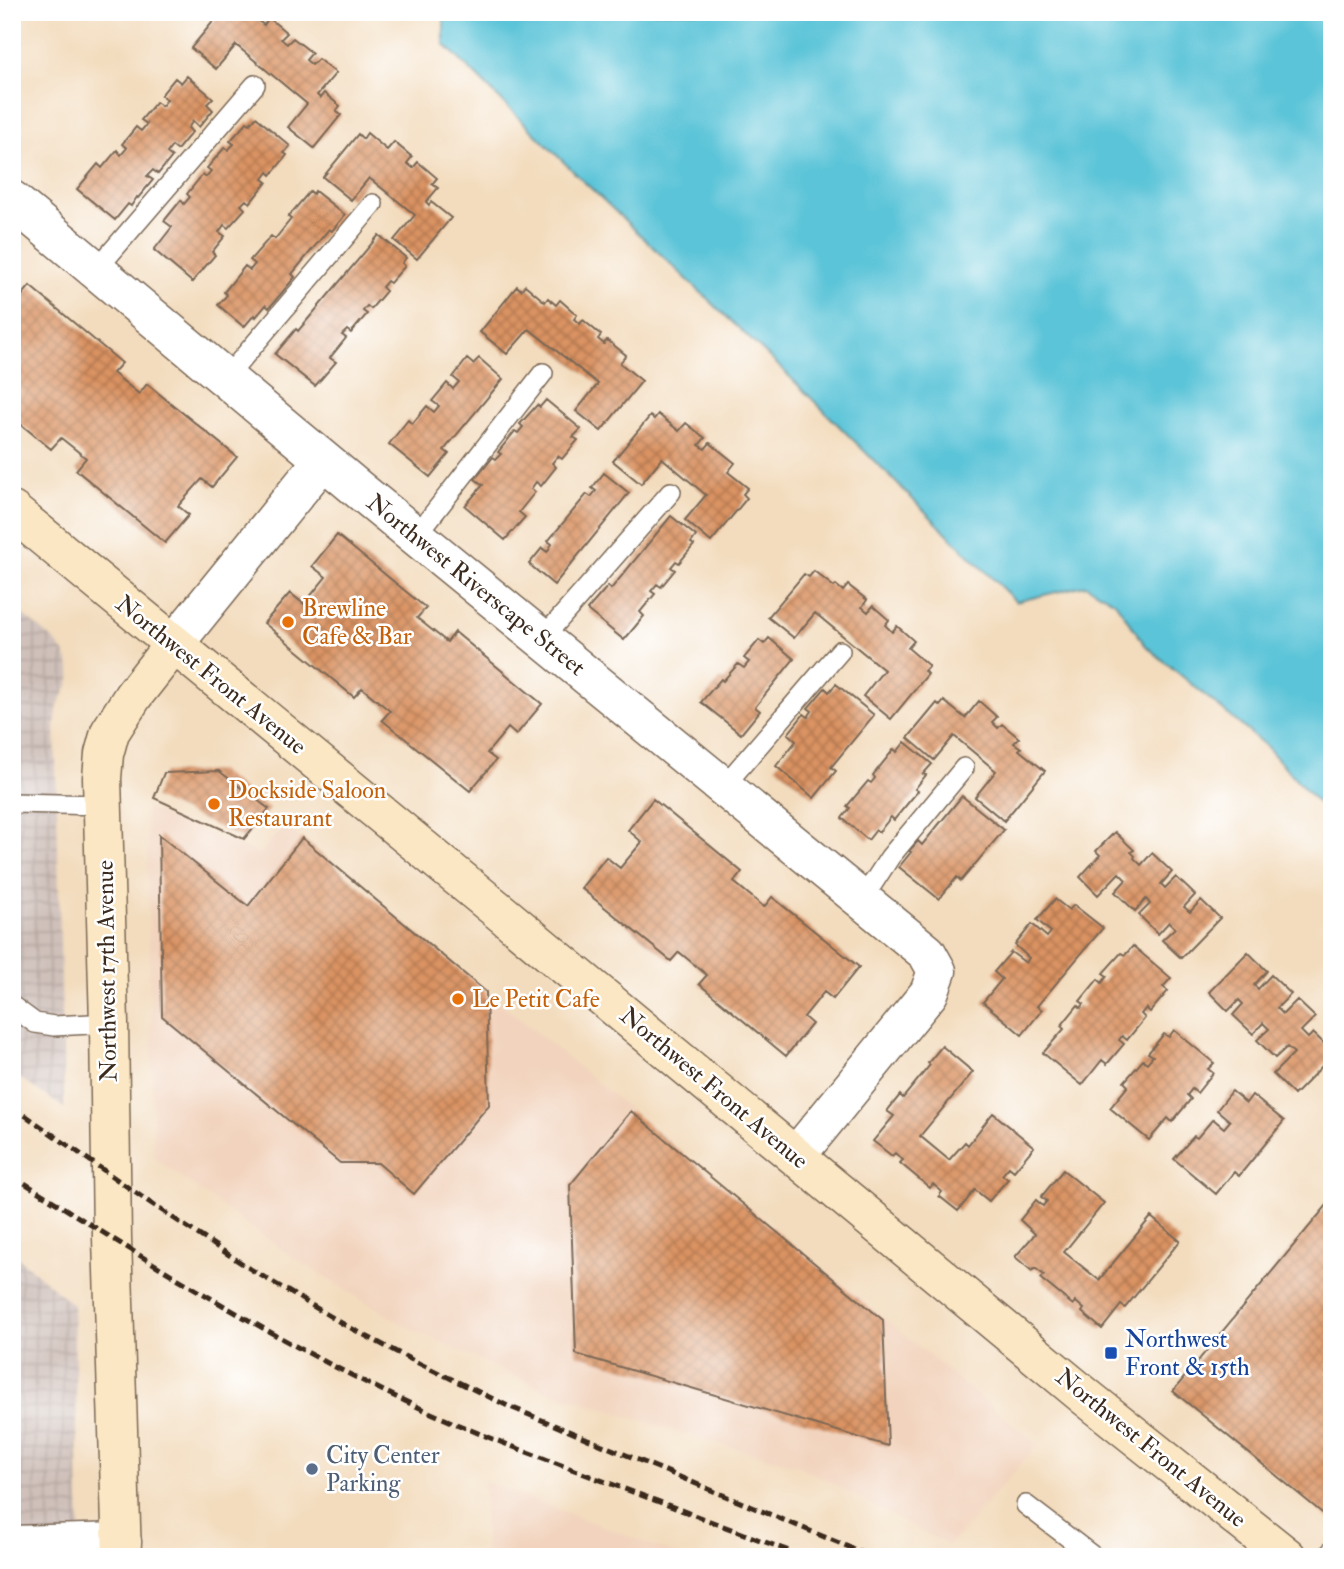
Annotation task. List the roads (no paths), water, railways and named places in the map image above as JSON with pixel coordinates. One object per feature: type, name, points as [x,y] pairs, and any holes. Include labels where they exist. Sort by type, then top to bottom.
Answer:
[{"type":"main road","name":"Northwest Front Avenue","points":[[12,511],[1086,1396],[1287,1557]]},
{"type":"main road","name":"Northwest 17th Avenue","points":[[122,1549],[111,1238],[109,1023],[102,778],[104,754],[110,732],[133,696],[174,643]]},
{"type":"street","name":"Northwest Riverscape Street","points":[[12,200],[323,460],[927,953],[937,971],[929,993],[796,1156]]},
{"type":"street","name":"Northwest 17th Avenue","points":[[174,643],[323,460]]},
{"type":"street","points":[[12,1545],[122,1549]]},
{"type":"lane","points":[[96,270],[255,85]]},
{"type":"lane","points":[[225,379],[373,204]]},
{"type":"lane","points":[[416,536],[543,373]]},
{"type":"lane","points":[[542,639],[671,492]]},
{"type":"lane","points":[[723,787],[840,651]]},
{"type":"lane","points":[[862,900],[890,857],[964,768]]},
{"type":"lane","points":[[12,803],[103,805]]},
{"type":"lane","points":[[12,1006],[35,1023],[44,1025],[109,1023]]},
{"type":"lane","points":[[1026,1505],[1094,1557]]},
{"type":"lane","points":[[1326,1557],[1332,1551]]},
{"type":"water","points":[[444,12],[1332,12],[1332,819],[1267,747],[1146,646],[1115,602],[1085,585],[1016,602],[784,371],[579,177],[444,44]]},
{"type":"railway","points":[[12,1106],[252,1270],[345,1325],[508,1406],[873,1557]]},
{"type":"railway","points":[[12,1175],[224,1306],[332,1366],[388,1393],[496,1440],[805,1557]]},
{"type":"place","name":"Brewline Cafe & Bar","points":[[288,622]]},
{"type":"place","name":"Dockside Saloon Restaurant","points":[[214,804]]},
{"type":"place","name":"Le Petit Cafe","points":[[458,999]]},
{"type":"place","name":"Northwest Front & 15th","points":[[1111,1353]]},
{"type":"place","name":"City Center Parking","points":[[312,1469]]}]
